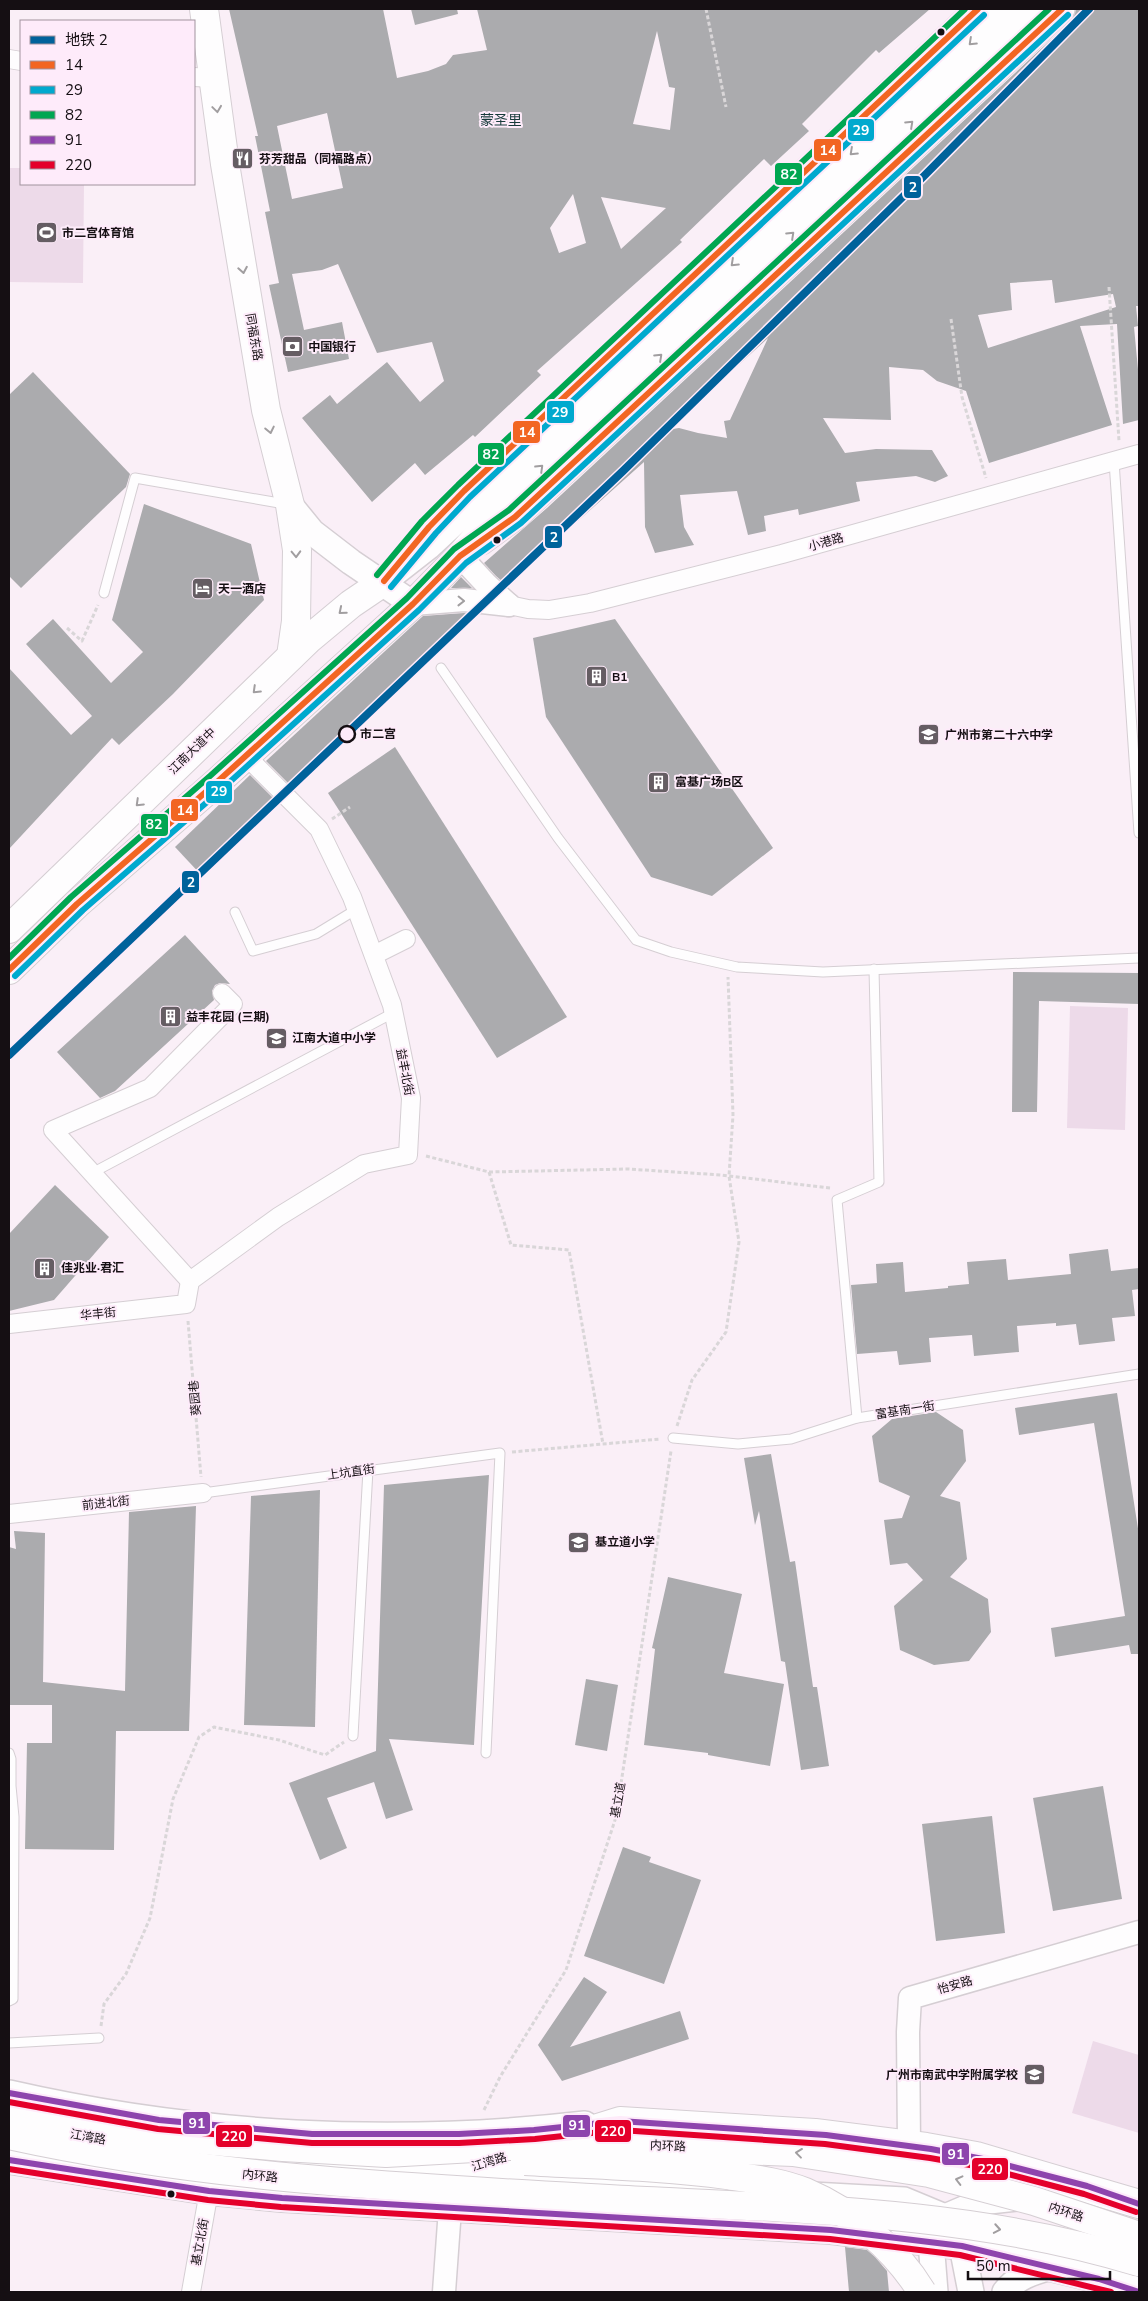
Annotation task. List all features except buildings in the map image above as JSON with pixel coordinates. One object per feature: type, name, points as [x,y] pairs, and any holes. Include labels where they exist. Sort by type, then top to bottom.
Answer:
[{"type":"main road","name":"同福东路","points":[[204,9],[204,78],[225,164],[266,410],[290,505],[312,532],[414,604]]},
{"type":"main road","points":[[382,583],[429,527],[464,491],[978,9]]},
{"type":"main road","points":[[382,583],[428,547],[1008,9]]},
{"type":"main road","points":[[9,970],[77,904],[246,756],[414,604],[460,556],[510,498],[582,428],[1035,9]]},
{"type":"main road","points":[[460,556],[515,517],[1062,9]]},
{"type":"main road","points":[[290,505],[297,550],[296,620],[291,656]]},
{"type":"main road","name":"江南大道中","points":[[9,929],[291,656],[351,604],[382,583]]},
{"type":"main road","points":[[9,2093],[110,2112],[172,2121],[255,2130],[370,2136],[473,2133],[620,2121]]},
{"type":"main road","name":"内环路","points":[[9,2108],[111,2128],[190,2138],[282,2147],[386,2153],[560,2144],[667,2146],[793,2152],[929,2173],[1034,2201],[1139,2236]]},
{"type":"main road","name":"江湾路","points":[[15,2130],[146,2148],[286,2164],[450,2174],[620,2121],[815,2133],[909,2144],[976,2156],[1129,2200]]},
{"type":"main road","name":"内环路","points":[[15,2130],[132,2160],[318,2181],[760,2206],[915,2217],[1027,2234],[1139,2262]]},
{"type":"main road","points":[[386,2153],[710,2173],[779,2184],[821,2199],[850,2216],[903,2265],[922,2292]]},
{"type":"main road","points":[[9,2160],[210,2191],[450,2209],[831,2230],[962,2246],[1051,2267],[1097,2286],[1139,2292]]},
{"type":"main road","points":[[450,2174],[904,2200],[945,2217],[962,2246],[971,2292]]},
{"type":"main road","points":[[935,2292],[931,2242],[945,2217],[980,2202],[1005,2199],[1087,2193],[1129,2200]]},
{"type":"main road","points":[[1097,2286],[1094,2246],[1101,2218],[1129,2200]]},
{"type":"main road","points":[[831,2230],[858,2237],[877,2246],[911,2292]]},
{"type":"main road","points":[[1005,2292],[1012,2283],[1028,2274],[1051,2267]]},
{"type":"street","name":"小港路","points":[[509,605],[528,609],[568,608],[782,554],[1139,454]]},
{"type":"street","points":[[460,556],[509,605]]},
{"type":"street","points":[[414,604],[464,600],[509,605]]},
{"type":"street","name":"益丰北街","points":[[246,756],[319,829],[357,910],[393,1013],[411,1098],[408,1155]]},
{"type":"street","points":[[374,955],[406,939]]},
{"type":"street","points":[[190,1281],[53,1130],[150,1088],[233,1004],[222,993]]},
{"type":"street","points":[[186,1304],[190,1281],[278,1218],[364,1164],[408,1155]]},
{"type":"street","name":"华丰街","points":[[9,1324],[186,1304]]},
{"type":"street","name":"前进北街","points":[[9,1514],[203,1493]]},
{"type":"street","name":"怡安路","points":[[909,2144],[908,2032],[910,1998],[1139,1932]]},
{"type":"street","name":"基立北街","points":[[191,2292],[210,2191]]},
{"type":"street","points":[[444,2292],[450,2209]]},
{"type":"lane","points":[[1117,460],[1139,833]]},
{"type":"lane","points":[[104,593],[135,478],[290,505]]},
{"type":"lane","points":[[441,668],[558,838],[636,940],[671,952],[727,965],[823,972],[1139,958]]},
{"type":"lane","points":[[235,912],[253,951],[316,934],[357,910]]},
{"type":"lane","points":[[857,1418],[837,1200],[879,1182],[874,969]]},
{"type":"lane","points":[[92,1173],[393,1013]]},
{"type":"lane","name":"富基南一街","points":[[673,1438],[738,1444],[791,1439],[857,1418],[1139,1374]]},
{"type":"lane","points":[[486,1753],[500,1453]]},
{"type":"lane","name":"上坑直街","points":[[203,1493],[500,1453]]},
{"type":"lane","points":[[352,1736],[368,1470]]},
{"type":"lane","points":[[9,1752],[14,1817],[11,2000]]},
{"type":"lane","points":[[9,2043],[99,2038]]},
{"type":"path","points":[[706,9],[726,107]]},
{"type":"path","points":[[1109,287],[1117,460]]},
{"type":"path","points":[[951,319],[962,397],[991,496]]},
{"type":"path","points":[[68,628],[82,641],[104,593]]},
{"type":"path","name":"基立道","points":[[473,2133],[500,2077],[566,1970],[616,1817],[673,1438],[692,1380],[726,1332],[739,1242],[729,1176],[733,1115],[727,965]]},
{"type":"path","points":[[408,1155],[427,1156],[489,1172],[628,1169],[729,1176],[838,1189]]},
{"type":"path","points":[[489,1172],[511,1245],[569,1250],[602,1444]]},
{"type":"path","name":"葵园巷","points":[[186,1304],[203,1493]]},
{"type":"path","points":[[500,1453],[673,1438]]},
{"type":"path","points":[[99,2038],[104,2004],[126,1974],[150,1918],[173,1799],[199,1737],[214,1727],[280,1740],[325,1755],[352,1736]]},
{"type":"shaded area","name":"市二宫体育馆","points":[[9,168],[20,168],[20,185],[84,185],[83,283],[9,282]]},
{"type":"shaded area","points":[[1070,1006],[1128,1008],[1125,1130],[1067,1128]]},
{"type":"shaded area","points":[[1093,2041],[1139,2055],[1139,2133],[1072,2113]]},
{"type":"metro line","name":"2","points":[[9,1055],[623,471],[922,178],[1089,9]]},
{"type":"transit line","name":"82","points":[[377,575],[422,521],[458,485],[965,9]]},
{"type":"transit line","name":"14","points":[[384,581],[429,527],[464,491],[978,9]]},
{"type":"transit line","name":"82","points":[[9,958],[71,897],[210,776],[407,598],[454,549],[509,510],[1049,9]]},
{"type":"transit line","name":"14","points":[[9,970],[77,904],[216,783],[413,604],[460,556],[515,517],[1062,9]]},
{"type":"transit line","name":"29","points":[[391,587],[436,533],[470,497],[984,15]]},
{"type":"transit line","name":"29","points":[[15,976],[83,910],[222,789],[419,610],[466,563],[521,523],[1068,15]]},
{"type":"transit line","name":"91","points":[[9,2093],[159,2120],[312,2134],[459,2134],[534,2130],[620,2121],[826,2135],[931,2149],[983,2159],[1087,2186],[1139,2204]]},
{"type":"transit line","name":"220","points":[[9,2102],[158,2129],[312,2143],[459,2143],[535,2139],[620,2130],[825,2144],[981,2167],[1084,2194],[1136,2212]]},
{"type":"transit line","name":"91","points":[[9,2160],[209,2191],[282,2198],[831,2230],[962,2246],[1099,2279],[1139,2292]]},
{"type":"transit line","name":"220","points":[[9,2169],[208,2200],[281,2207],[830,2239],[960,2255],[1111,2292]]},
{"type":"place","name":"芬芳甜品（同福路点）","points":[[243,159]]},
{"type":"place","name":"市二宫体育馆","points":[[46,233]]},
{"type":"place","name":"中国银行","points":[[292,347]]},
{"type":"place","name":"天一酒店","points":[[202,589]]},
{"type":"place","name":"B1","points":[[596,677]]},
{"type":"place","name":"市二宫","points":[[347,734]]},
{"type":"place","name":"广州市第二十六中学","points":[[929,735]]},
{"type":"place","name":"富基广场B区","points":[[659,782]]},
{"type":"place","name":"益丰花园 (三期)","points":[[170,1017]]},
{"type":"place","name":"江南大道中小学","points":[[276,1038]]},
{"type":"place","name":"佳兆业·君汇","points":[[45,1268]]},
{"type":"place","name":"基立道小学","points":[[579,1542]]},
{"type":"place","name":"广州市南武中学附属学校","points":[[1034,2075]]},
{"type":"district","name":"蒙圣里","points":[[501,120]]}]
